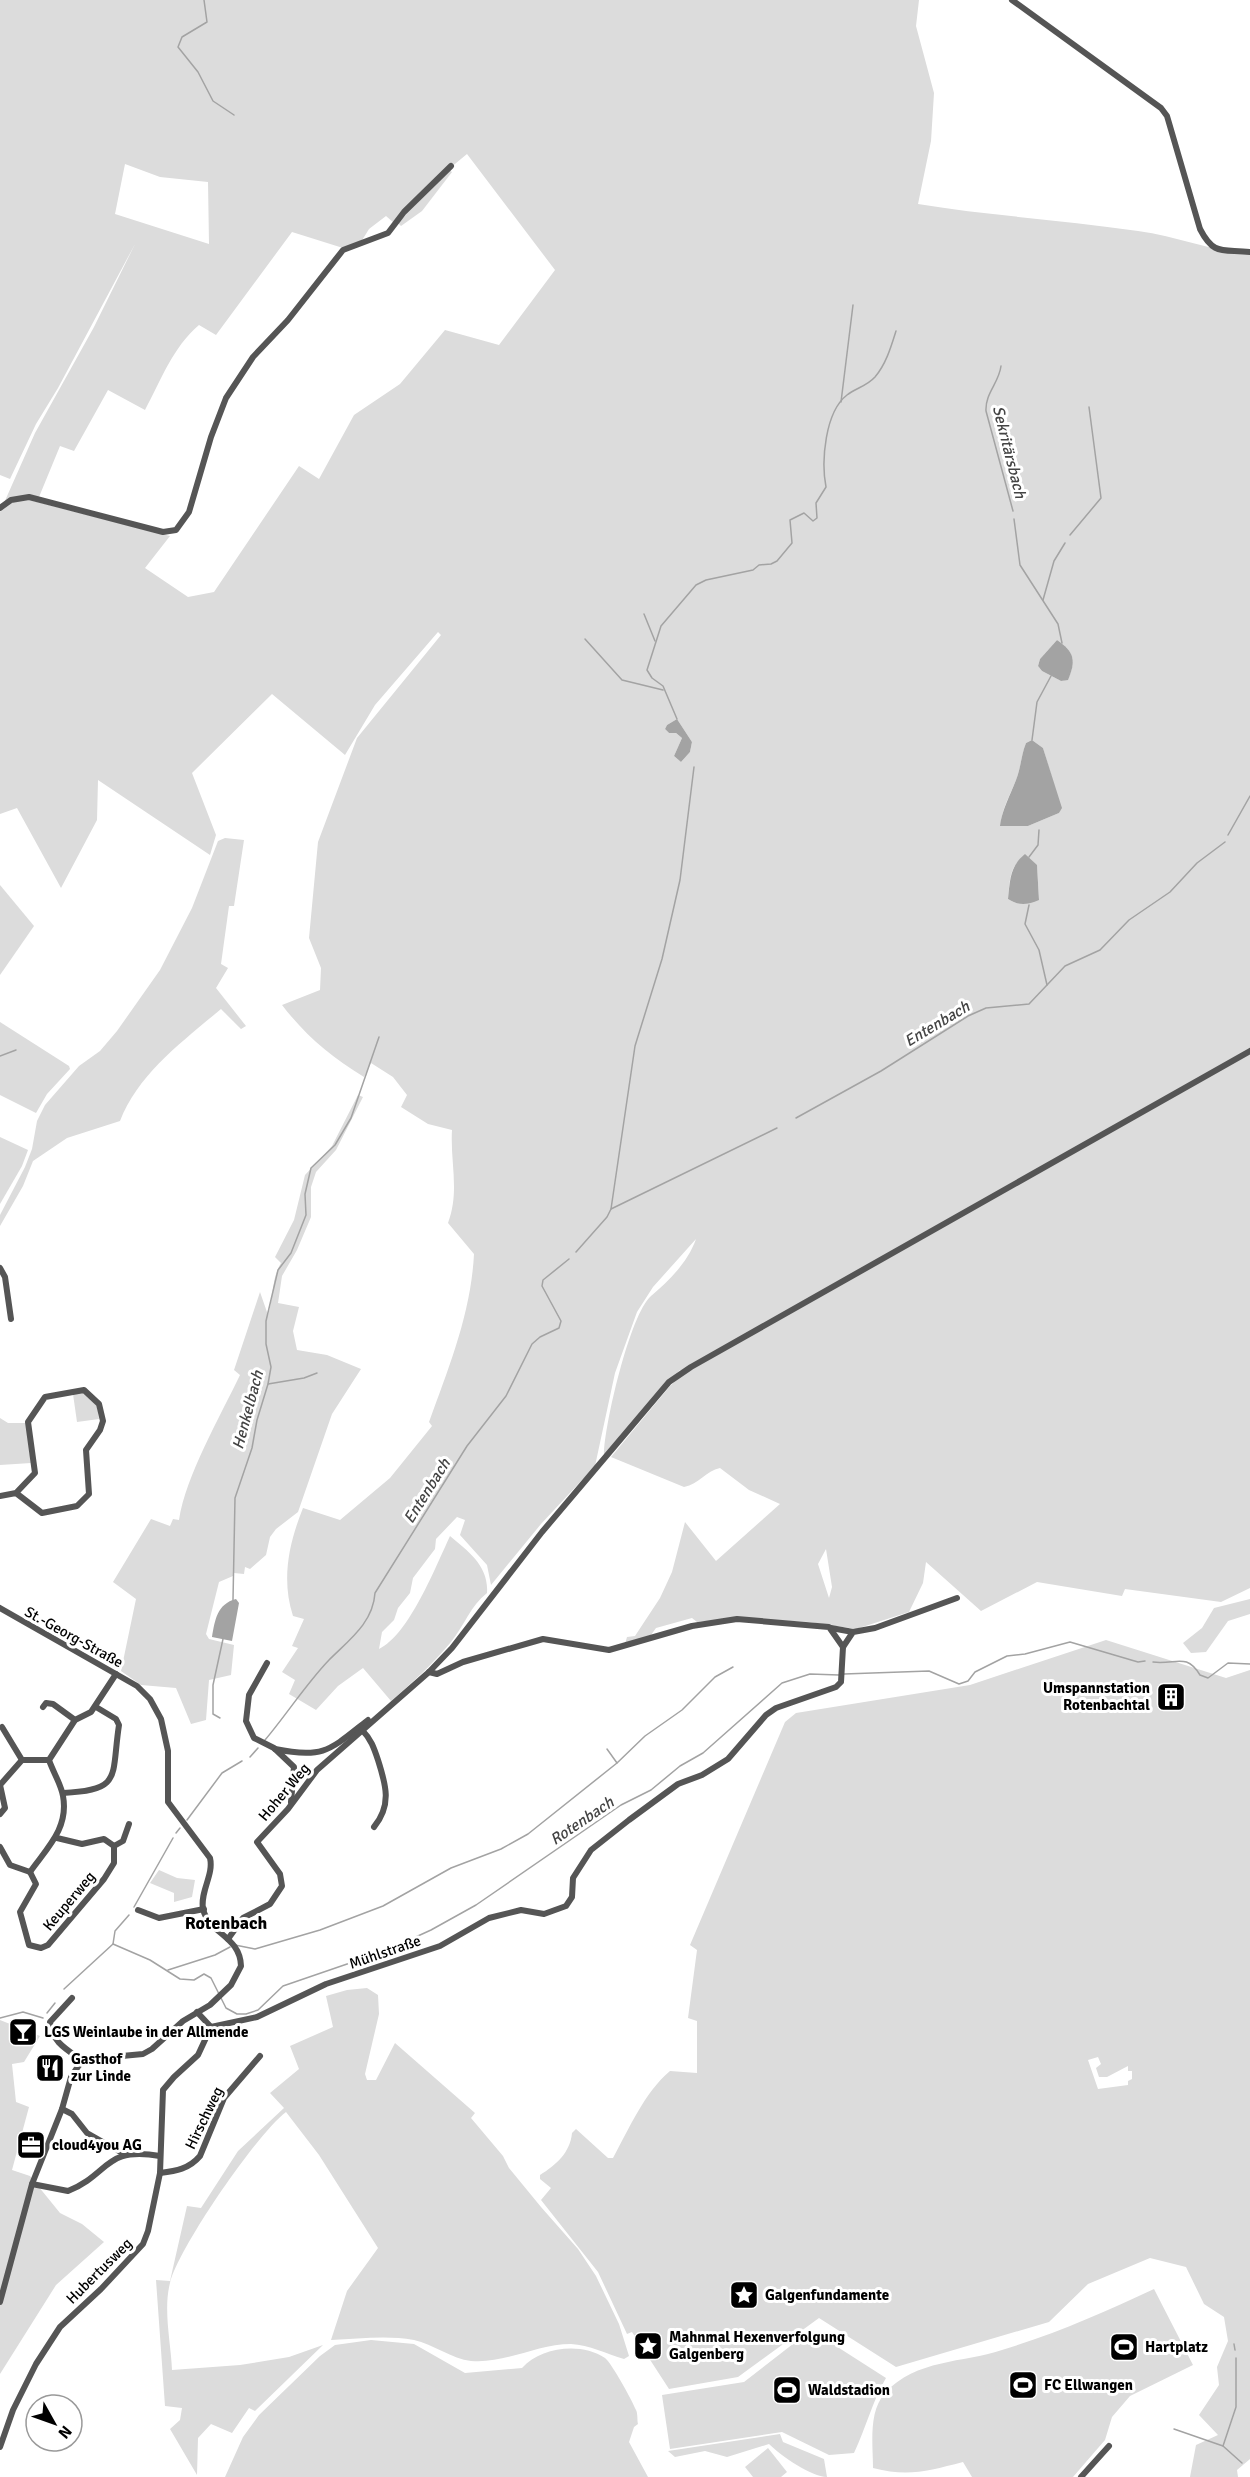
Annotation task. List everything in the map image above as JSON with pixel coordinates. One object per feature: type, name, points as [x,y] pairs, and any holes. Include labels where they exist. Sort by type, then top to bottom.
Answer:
[{"type":"street","points":[[1012,0],[1161,108],[1167,116],[1200,229],[1209,246],[1215,249],[1250,252]]},
{"type":"street","points":[[0,508],[11,500],[28,497],[163,532],[176,530],[189,512],[211,437],[226,398],[253,357],[288,320],[343,250],[387,233],[404,212],[451,166]]},
{"type":"street","name":"Hoher Weg","points":[[233,1943],[243,1918],[270,1904],[280,1891],[280,1874],[257,1842],[288,1809],[317,1770],[429,1672],[452,1648],[542,1532],[669,1382],[794,1308],[1250,1051]]},
{"type":"street","points":[[0,1268],[5,1277],[11,1319]]},
{"type":"street","points":[[0,1496],[16,1493],[35,1473],[28,1422],[30,1415],[45,1397],[84,1390],[99,1404],[103,1421],[100,1430],[86,1450],[89,1494],[77,1506],[42,1513],[16,1493]]},
{"type":"street","points":[[429,1672],[437,1674],[463,1662],[543,1639],[609,1650],[683,1628],[737,1619],[854,1632],[875,1628],[957,1598]]},
{"type":"street","name":"St.-Georg-Straße","points":[[0,1608],[137,1686],[150,1699],[161,1719],[168,1751],[168,1802],[210,1858],[212,1866],[205,1891],[204,1909]]},
{"type":"street","points":[[829,1628],[843,1647],[854,1632]]},
{"type":"street","name":"Mühlstraße","points":[[211,2027],[257,2017],[326,1984],[440,1946],[489,1918],[521,1910],[544,1914],[566,1906],[572,1897],[573,1878],[591,1850],[678,1784],[702,1775],[728,1759],[766,1715],[776,1708],[836,1687],[843,1675],[843,1647]]},
{"type":"street","points":[[267,1663],[246,1702],[246,1721],[254,1738],[274,1748],[310,1755],[324,1752],[371,1717],[376,1717]]},
{"type":"street","points":[[50,1760],[75,1720],[96,1707],[116,1674]]},
{"type":"street","points":[[43,1707],[46,1703],[53,1704],[75,1720]]},
{"type":"street","points":[[63,1793],[94,1791],[105,1787],[111,1778],[119,1725],[116,1719],[96,1707]]},
{"type":"street","points":[[2,1728],[22,1760]]},
{"type":"street","points":[[362,1730],[370,1738],[387,1796],[381,1819],[374,1827]]},
{"type":"street","points":[[274,1748],[294,1767]]},
{"type":"street","points":[[288,1809],[293,1794],[295,1753]]},
{"type":"street","points":[[0,1814],[5,1808],[0,1785],[22,1760],[50,1760]]},
{"type":"street","points":[[0,1847],[10,1865],[30,1872],[57,1838],[64,1807],[63,1793],[50,1760]]},
{"type":"street","name":"Keuperweg","points":[[30,1872],[36,1884],[20,1912],[29,1945],[41,1948],[48,1945],[104,1879],[114,1863],[114,1846],[123,1841],[129,1824]]},
{"type":"street","points":[[57,1838],[82,1844],[104,1839],[114,1846]]},
{"type":"street","points":[[72,1998],[50,2022],[50,2031],[58,2042],[83,2061],[143,2054],[219,1996],[240,1972],[241,1960],[233,1943],[212,1924],[204,1909],[159,1918],[138,1910]]},
{"type":"street","points":[[197,2012],[211,2027]]},
{"type":"street","name":"Hubertusweg","points":[[0,2446],[13,2410],[31,2373],[60,2327],[101,2289],[143,2244],[148,2231],[160,2173],[163,2090],[198,2055],[211,2027]]},
{"type":"street","name":"Hirschweg","points":[[160,2173],[181,2170],[194,2163],[200,2156],[224,2098],[260,2056]]},
{"type":"street","points":[[0,2302],[32,2184],[62,2109],[72,2077],[83,2061]]},
{"type":"street","points":[[62,2109],[72,2114],[93,2138],[124,2154]]},
{"type":"street","points":[[32,2184],[68,2191],[124,2154],[139,2152],[160,2156]]},
{"type":"street","points":[[1081,2477],[1109,2446]]},
{"type":"shaded area","points":[[0,0],[919,0],[916,26],[934,93],[931,141],[918,204],[1138,231],[1221,250],[1250,254],[1250,1588],[1221,1602],[1125,1589],[1122,1596],[1037,1582],[981,1611],[926,1562],[923,1583],[909,1612],[856,1629],[809,1622],[737,1618],[697,1622],[692,1618],[656,1628],[651,1635],[625,1644],[627,1637],[635,1636],[660,1598],[672,1572],[685,1522],[716,1561],[780,1504],[749,1490],[720,1468],[684,1487],[611,1457],[670,1386],[683,1374],[680,1370],[604,1455],[613,1397],[635,1324],[651,1296],[683,1263],[696,1239],[653,1287],[637,1312],[615,1373],[595,1466],[541,1524],[491,1585],[487,1565],[460,1535],[465,1520],[457,1517],[436,1539],[435,1549],[413,1578],[410,1593],[398,1608],[394,1620],[382,1632],[379,1649],[401,1630],[411,1615],[450,1536],[481,1567],[487,1583],[487,1593],[476,1603],[456,1636],[444,1650],[391,1701],[363,1668],[338,1686],[316,1710],[289,1694],[295,1680],[282,1672],[298,1648],[292,1646],[304,1619],[293,1616],[289,1602],[288,1561],[303,1508],[340,1520],[390,1478],[432,1426],[429,1422],[458,1340],[469,1297],[474,1254],[448,1223],[452,1211],[454,1188],[452,1130],[428,1124],[401,1107],[407,1095],[393,1077],[371,1063],[364,1077],[330,1054],[282,1005],[320,990],[321,968],[309,938],[318,842],[357,738],[441,635],[438,632],[375,705],[345,755],[272,694],[192,773],[216,835],[210,855],[98,780],[97,820],[61,888],[17,808],[0,814],[0,512],[16,500],[29,500],[170,536],[145,568],[188,597],[214,592],[299,466],[319,479],[354,415],[400,384],[445,330],[499,345],[555,270],[467,154],[421,192],[394,223],[386,216],[369,229],[361,242],[343,248],[292,232],[216,335],[199,325],[182,343],[168,364],[145,410],[108,390],[74,451],[60,446],[39,497],[25,495],[4,503],[35,433],[94,327],[135,244],[58,388],[36,424],[10,479],[0,475]],"holes":[[[125,164],[160,177],[208,182],[209,244],[115,214]],[[1057,640],[1070,653],[1073,662],[1068,679],[1061,681],[1042,671],[1038,666],[1040,659]],[[677,719],[692,742],[690,752],[681,762],[674,756],[682,738],[665,729]],[[1032,740],[1043,748],[1061,808],[1059,813],[1028,826],[1001,826],[1004,808],[1018,775],[1026,743]],[[1025,855],[1037,866],[1039,899],[1023,904],[1008,899],[1011,874],[1016,864]],[[826,1549],[832,1587],[829,1598],[818,1564]]]},
{"type":"shaded area","points":[[449,170],[452,172],[422,211],[401,226],[398,223]]},
{"type":"shaded area","points":[[1057,640],[1072,657],[1073,662],[1068,680],[1061,681],[1042,671],[1038,666],[1040,659]]},
{"type":"shaded area","points":[[677,719],[692,742],[690,752],[681,762],[674,756],[682,738],[665,729]]},
{"type":"shaded area","points":[[1032,740],[1043,748],[1062,808],[1059,813],[1028,826],[1000,826],[1004,808],[1018,775],[1026,743]]},
{"type":"shaded area","points":[[225,838],[244,840],[234,906],[229,906],[221,964],[228,968],[216,988],[246,1026],[241,1029],[221,1009],[177,1046],[150,1073],[128,1104],[120,1121],[67,1138],[33,1161],[23,1186],[0,1226],[0,1215],[25,1167],[32,1149],[37,1121],[45,1105],[79,1066],[100,1051],[160,970],[192,908],[218,841]]},
{"type":"shaded area","points":[[1025,854],[1037,865],[1039,900],[1023,904],[1008,899],[1010,880],[1016,863]]},
{"type":"shaded area","points":[[0,885],[34,926],[0,975]]},
{"type":"shaded area","points":[[0,1022],[69,1066],[70,1069],[47,1094],[36,1113],[0,1095]]},
{"type":"shaded area","points":[[358,1095],[363,1097],[336,1150],[316,1172],[311,1187],[311,1217],[297,1250],[282,1276],[278,1303],[299,1307],[293,1331],[297,1350],[327,1355],[361,1369],[332,1414],[298,1512],[276,1529],[270,1537],[266,1555],[250,1569],[245,1567],[244,1574],[234,1573],[233,1557],[233,1576],[219,1582],[206,1634],[209,1639],[234,1645],[231,1675],[209,1680],[206,1720],[191,1724],[176,1688],[141,1685],[121,1671],[136,1599],[113,1582],[151,1519],[170,1526],[173,1519],[179,1520],[196,1465],[240,1375],[234,1370],[260,1292],[268,1315],[276,1275],[281,1263],[275,1257],[294,1220],[305,1175],[332,1146]]},
{"type":"shaded area","points":[[0,1137],[28,1150],[22,1166],[0,1204]]},
{"type":"shaded area","points":[[83,1392],[97,1405],[99,1419],[77,1422],[73,1394]]},
{"type":"shaded area","points":[[0,1418],[8,1423],[26,1423],[31,1463],[0,1465]]},
{"type":"shaded area","points":[[236,1599],[239,1603],[232,1641],[212,1637],[218,1613],[230,1601]]},
{"type":"shaded area","points":[[1250,1599],[1250,1614],[1228,1621],[1206,1652],[1191,1653],[1183,1643],[1202,1628],[1214,1608]]},
{"type":"shaded area","points":[[1106,1640],[1226,1678],[1250,1670],[1250,2459],[1237,2470],[1238,2477],[1190,2477],[1196,2445],[1218,2435],[1199,2415],[1219,2385],[1217,2367],[1228,2341],[1224,2317],[1204,2304],[1186,2267],[1150,2258],[1088,2284],[1049,2322],[896,2367],[819,2318],[738,2377],[669,2389],[632,2332],[627,2334],[598,2272],[541,2200],[551,2188],[540,2179],[540,2175],[561,2158],[576,2129],[608,2158],[613,2158],[638,2112],[661,2080],[670,2071],[697,2073],[697,2021],[688,2018],[697,1950],[690,1945],[785,1722],[796,1713],[970,1685]],"holes":[[[1098,2057],[1101,2064],[1096,2068],[1099,2077],[1107,2077],[1128,2066],[1128,2071],[1132,2071],[1132,2079],[1128,2081],[1128,2085],[1098,2089],[1088,2060]]]},
{"type":"shaded area","points":[[159,1870],[177,1878],[195,1880],[192,1897],[174,1902],[174,1893],[150,1883]]},
{"type":"shaded area","points":[[367,1988],[378,1995],[379,2014],[365,2074],[367,2080],[376,2080],[395,2043],[475,2113],[471,2118],[503,2156],[509,2168],[578,2249],[596,2276],[619,2324],[629,2356],[624,2359],[571,2344],[546,2347],[496,2360],[471,2361],[414,2340],[383,2338],[331,2340],[347,2291],[378,2248],[319,2155],[286,2112],[257,2143],[220,2192],[176,2266],[170,2283],[167,2304],[172,2370],[240,2365],[289,2357],[323,2345],[255,2411],[249,2408],[232,2433],[211,2424],[198,2438],[197,2475],[170,2429],[180,2420],[182,2408],[165,2406],[156,2280],[170,2281],[187,2206],[201,2208],[238,2151],[284,2108],[270,2093],[299,2069],[290,2046],[333,2027],[326,1996],[347,1990]]},
{"type":"shaded area","points":[[0,2020],[40,2036],[24,2062],[12,2064],[16,2102],[29,2107],[12,2170],[30,2176],[60,2213],[82,2224],[104,2242],[56,2285],[0,2374]]},
{"type":"shaded area","name":"FC Ellwangen","points":[[1154,2289],[1193,2365],[1130,2396],[1112,2417],[1105,2440],[1073,2477],[972,2477],[963,2462],[918,2472],[885,2471],[873,2468],[873,2429],[876,2410],[885,2393],[897,2382],[925,2368],[1022,2344]]},
{"type":"shaded area","name":"Waldstadion","points":[[811,2330],[886,2378],[854,2453],[829,2455],[782,2432],[670,2449],[662,2395],[744,2382]]},
{"type":"shaded area","points":[[371,2340],[414,2344],[465,2373],[522,2368],[540,2355],[562,2349],[595,2353],[605,2358],[612,2367],[636,2410],[638,2424],[634,2427],[629,2442],[648,2477],[225,2477],[243,2437],[259,2415],[320,2356],[335,2345]]},
{"type":"shaded area","points":[[780,2434],[783,2442],[824,2459],[827,2477],[813,2474],[797,2465],[769,2444],[727,2457],[705,2451],[675,2457],[668,2451]]},
{"type":"shaded area","points":[[768,2448],[787,2472],[781,2477],[753,2477],[745,2467]]},
{"type":"waterway","points":[[204,0],[207,22],[182,37],[178,47],[198,72],[213,101],[234,115]]},
{"type":"waterway","points":[[841,402],[853,305]]},
{"type":"waterway","points":[[677,719],[663,686],[652,678],[647,670],[661,626],[696,585],[706,580],[753,570],[759,565],[777,561],[792,543],[790,520],[804,513],[813,521],[817,518],[816,503],[826,487],[824,464],[826,438],[834,413],[847,395],[869,383],[879,372],[888,355],[896,331]]},
{"type":"waterway","name":"Sekritärsbach","points":[[1001,366],[988,399],[986,411],[1013,511]]},
{"type":"waterway","points":[[1070,535],[1101,498],[1089,407]]},
{"type":"waterway","name":"Sekritärsbach","points":[[1014,519],[1020,565],[1058,624],[1062,643]]},
{"type":"waterway","points":[[1043,600],[1054,561],[1065,543]]},
{"type":"waterway","points":[[644,614],[655,641]]},
{"type":"waterway","points":[[585,639],[622,680],[663,690]]},
{"type":"waterway","name":"Sekritärsbach","points":[[1032,740],[1037,702],[1051,676]]},
{"type":"waterway","points":[[611,1209],[635,1046],[662,959],[680,880],[694,767]]},
{"type":"waterway","name":"Entenbach","points":[[1228,835],[1250,796]]},
{"type":"waterway","name":"Sekritärsbach","points":[[1029,857],[1038,845],[1039,830]]},
{"type":"waterway","name":"Entenbach","points":[[796,1118],[881,1071],[968,1016],[986,1008],[1029,1004],[1065,966],[1100,950],[1129,920],[1170,892],[1197,863],[1225,842]]},
{"type":"waterway","name":"Sekritärsbach","points":[[1029,905],[1025,924],[1039,950],[1047,985]]},
{"type":"waterway","name":"Henkelbach","points":[[233,1600],[235,1498],[252,1448],[257,1420],[268,1384],[271,1367],[266,1344],[266,1321],[278,1270],[291,1253],[306,1215],[305,1194],[311,1168],[335,1145],[351,1118],[379,1037]]},
{"type":"waterway","points":[[0,1056],[16,1050]]},
{"type":"waterway","name":"Entenbach","points":[[576,1252],[607,1217],[611,1209],[777,1128]]},
{"type":"waterway","name":"Entenbach","points":[[265,1740],[304,1689],[365,1622],[375,1593],[467,1446],[506,1396],[532,1344],[540,1337],[559,1328],[561,1321],[542,1286],[543,1280],[569,1259]]},
{"type":"waterway","points":[[268,1384],[304,1378],[317,1373]]},
{"type":"waterway","name":"Henkelbach","points":[[220,1718],[213,1714],[213,1685],[223,1639]]},
{"type":"waterway","name":"Rotenbach","points":[[844,1674],[929,1671],[959,1684],[968,1681],[975,1672],[1007,1656],[1025,1654],[1070,1642],[1138,1662],[1145,1661]]},
{"type":"waterway","name":"Rotenbach","points":[[1153,1662],[1185,1662],[1195,1668],[1200,1675],[1208,1678],[1228,1663],[1250,1664]]},
{"type":"waterway","points":[[235,1945],[255,1949],[320,1930],[383,1906],[451,1868],[501,1849],[528,1834],[617,1763],[645,1736],[682,1710],[715,1677],[733,1667]]},
{"type":"waterway","name":"Rotenbach","points":[[221,1998],[226,2008],[237,2014],[246,2014],[258,2010],[283,1986],[385,1951],[431,1930],[476,1905],[621,1805],[651,1790],[680,1766],[703,1753],[782,1683],[810,1674],[839,1675]]},
{"type":"waterway","name":"Entenbach","points":[[250,1757],[258,1748]]},
{"type":"waterway","points":[[607,1749],[617,1763]]},
{"type":"waterway","name":"Entenbach","points":[[187,1820],[222,1773],[242,1761]]},
{"type":"waterway","name":"Entenbach","points":[[176,1833],[180,1828]]},
{"type":"waterway","name":"Entenbach","points":[[134,1907],[173,1838]]},
{"type":"waterway","name":"Entenbach","points":[[113,1944],[115,1931],[129,1915]]},
{"type":"waterway","name":"Rotenbach","points":[[64,1989],[113,1944],[150,1960],[180,1979],[194,1980],[204,1974],[211,1978],[219,1994]]},
{"type":"waterway","points":[[168,1970],[215,1955],[230,1947]]},
{"type":"waterway","name":"Rotenbach","points":[[47,2013],[55,2003]]},
{"type":"waterway","name":"Rotenbach","points":[[0,2018],[23,2012],[43,2018]]},
{"type":"waterway","points":[[1234,2344],[1235,2350]]},
{"type":"waterway","points":[[1223,2446],[1236,2407],[1236,2358]]},
{"type":"waterway","points":[[1174,2429],[1223,2446],[1242,2463]]},
{"type":"place","name":"Umspannstation Rotenbachtal","points":[[1171,1697]]},
{"type":"place","name":"LGS Weinlaube in der Allmende","points":[[23,2032]]},
{"type":"place","name":"Gasthof zur Linde","points":[[50,2068]]},
{"type":"place","name":"cloud4you AG","points":[[31,2145]]},
{"type":"place","name":"Galgenfundamente","points":[[744,2295]]},
{"type":"place","name":"Mahnmal Hexenverfolgung Galgenberg","points":[[648,2346]]},
{"type":"place","name":"Hartplatz","points":[[1124,2347]]},
{"type":"place","name":"FC Ellwangen","points":[[1023,2385]]},
{"type":"place","name":"Waldstadion","points":[[787,2390]]},
{"type":"district","name":"Rotenbach","points":[[226,1923]]}]
